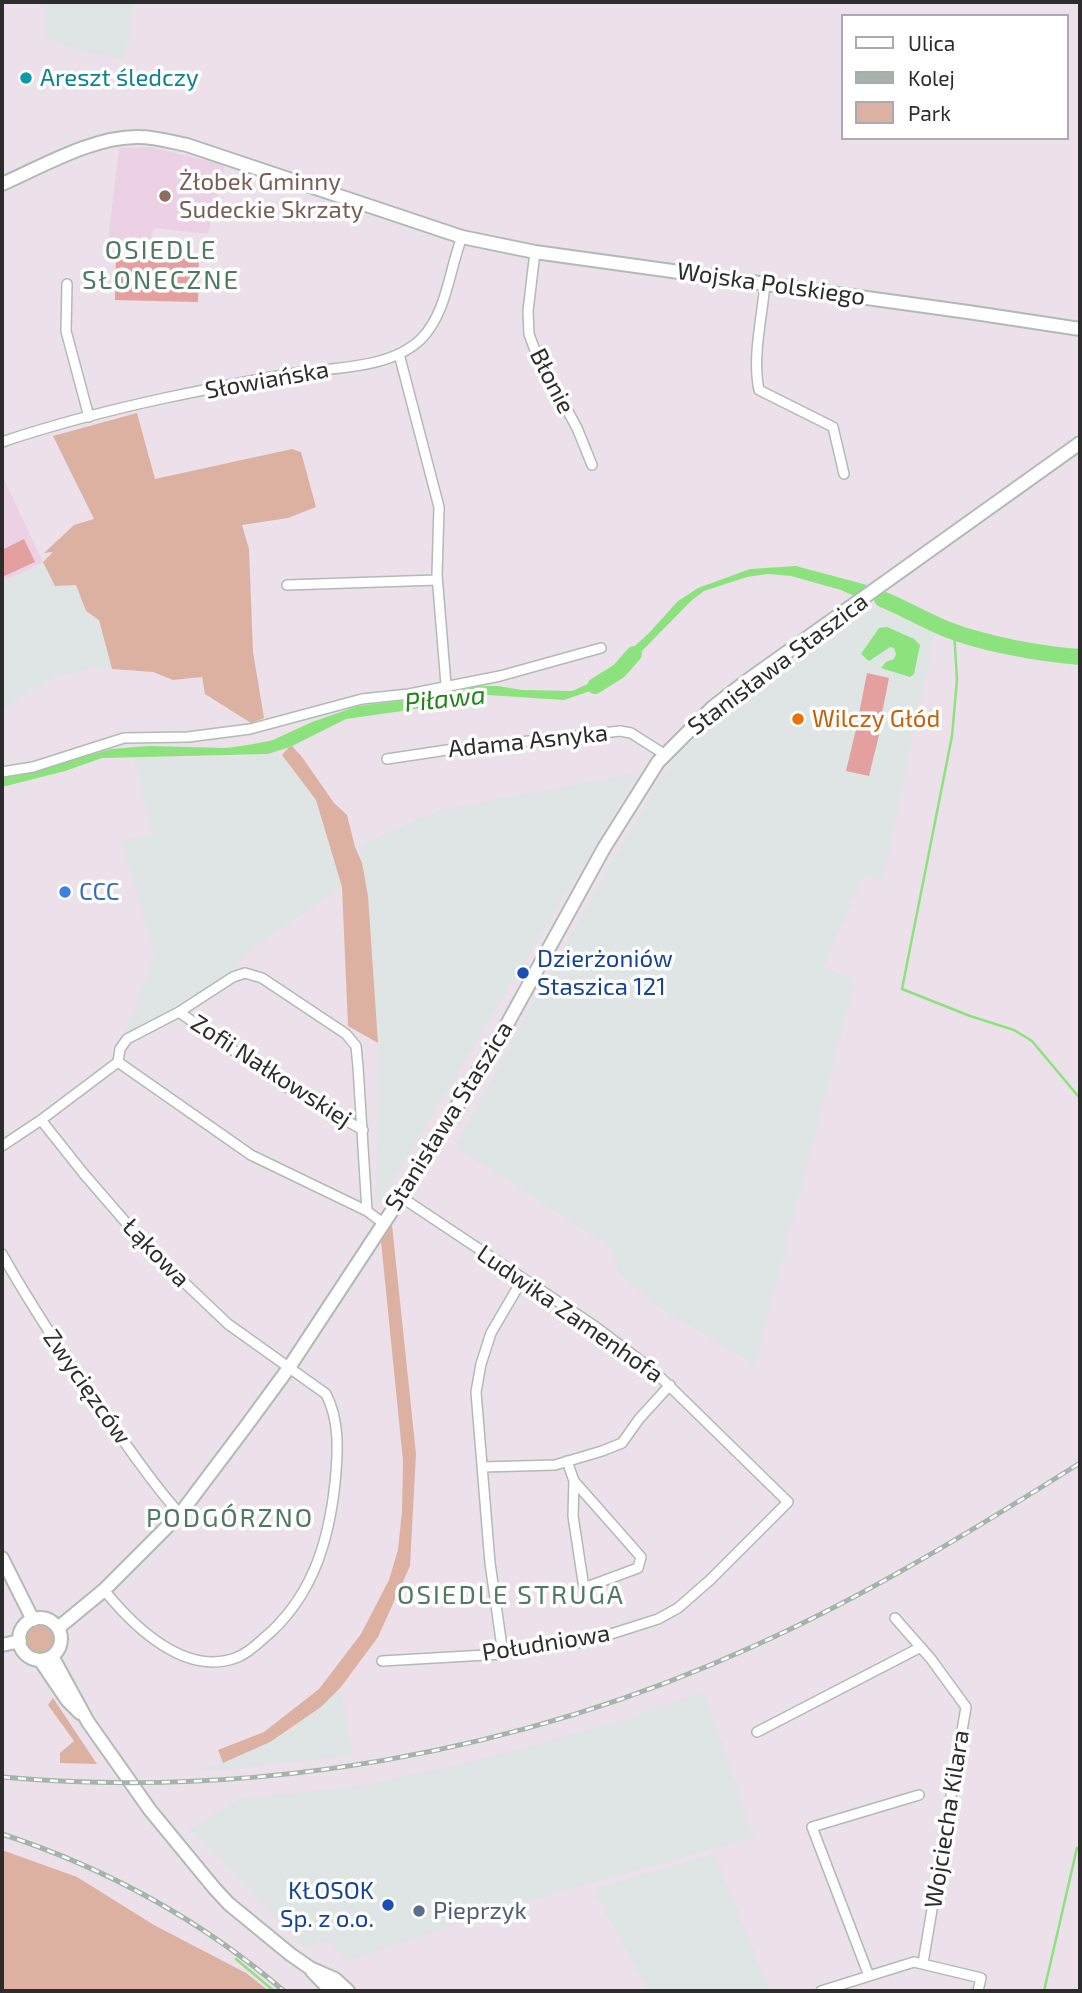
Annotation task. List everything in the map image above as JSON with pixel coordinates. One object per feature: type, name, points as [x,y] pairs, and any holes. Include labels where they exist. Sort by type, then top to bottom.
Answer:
[{"type":"main road","name":"Wojska Polskiego","points":[[2,184],[90,146],[114,138],[140,137],[187,145],[462,237],[535,252],[1080,330]]},
{"type":"main road","name":"Stanisława Staszica","points":[[58,1628],[104,1590],[180,1514],[288,1369],[401,1197],[505,1028],[604,848],[664,754],[713,707],[744,683],[1080,443]]},
{"type":"main road","points":[[2,1558],[33,1620]]},
{"type":"main road","points":[[44,1619],[58,1628],[60,1646],[46,1658],[26,1654],[20,1641],[23,1629],[33,1620],[44,1619]]},
{"type":"main road","points":[[2,1645],[20,1641]]},
{"type":"main road","points":[[46,1658],[67,1700],[89,1722],[160,1823],[215,1889],[264,1934],[310,1968],[331,1991]]},
{"type":"main road","points":[[310,1968],[335,1979],[348,1991]]},
{"type":"street","name":"Słowiańska","points":[[2,442],[163,399],[294,374],[376,362],[399,354],[420,340],[436,318],[462,237]]},
{"type":"street","name":"Błonie","points":[[535,252],[528,311],[529,334],[583,441],[592,465]]},
{"type":"street","points":[[66,284],[66,331],[89,417]]},
{"type":"street","points":[[765,284],[757,379],[759,390],[833,427],[844,474]]},
{"type":"street","points":[[399,354],[439,507],[437,580],[446,685]]},
{"type":"street","points":[[287,585],[437,580]]},
{"type":"street","points":[[2,772],[33,767],[124,738],[188,737],[250,729],[362,699],[409,694],[500,676],[601,648]]},
{"type":"street","name":"Adama Asnyka","points":[[387,759],[620,732],[631,733],[664,754]]},
{"type":"street","points":[[2,1146],[118,1062],[120,1049],[127,1039],[179,1012],[233,977],[245,973],[270,982],[346,1034],[356,1046],[367,1211]]},
{"type":"street","name":"Zofii Nałkowskiej","points":[[179,1012],[281,1084],[363,1130]]},
{"type":"street","points":[[118,1062],[251,1155],[367,1211],[383,1223]]},
{"type":"street","name":"Łąkowa","points":[[41,1120],[148,1248],[228,1324],[326,1394],[332,1406],[337,1444],[333,1507],[326,1543],[313,1574],[293,1609],[255,1647],[239,1657],[225,1660],[207,1661],[186,1657],[146,1634],[104,1590]]},
{"type":"street","name":"Ludwika Zamenhofa","points":[[401,1197],[596,1327],[670,1385],[788,1502]]},
{"type":"street","name":"Zwycięzców","points":[[2,1254],[34,1310],[86,1388],[153,1482],[180,1514]]},
{"type":"street","points":[[503,1654],[490,1563],[476,1392],[491,1333],[522,1280]]},
{"type":"street","points":[[483,1467],[555,1465],[622,1443],[639,1419],[670,1385]]},
{"type":"street","points":[[567,1461],[574,1481],[573,1516],[584,1588],[638,1568],[641,1557],[574,1481]]},
{"type":"street","name":"Południowa","points":[[382,1661],[503,1654],[589,1641],[658,1619],[678,1608],[710,1580],[788,1502]]},
{"type":"street","name":"Wojciecha Kilara","points":[[895,1618],[921,1647],[966,1707],[923,1963]]},
{"type":"street","points":[[757,1732],[921,1647]]},
{"type":"street","points":[[869,1976],[812,1827],[919,1796]]},
{"type":"street","points":[[821,1991],[914,1962],[981,1978],[978,1991]]},
{"type":"shaded area","points":[[44,2],[134,2],[125,59],[84,52],[44,38],[47,3]]},
{"type":"shaded area","name":"Żłobek Gminny Sudeckie Skrzaty","points":[[150,147],[225,165],[208,234],[154,228],[149,245],[108,241],[119,148]]},
{"type":"shaded area","points":[[116,256],[199,258],[198,302],[115,300]]},
{"type":"shaded area","points":[[2,475],[43,562],[2,580]]},
{"type":"shaded area","points":[[24,539],[35,562],[2,577],[2,550]]},
{"type":"shaded area","points":[[43,562],[55,586],[76,585],[86,611],[99,620],[112,669],[93,668],[54,677],[2,709],[2,580]]},
{"type":"shaded area","points":[[876,607],[935,631],[883,882],[864,875],[824,967],[855,981],[755,1366],[655,1305],[618,1273],[612,1248],[454,1146],[605,873],[677,755],[730,706]]},
{"type":"shaded area","points":[[867,673],[889,678],[880,723],[858,719]]},
{"type":"shaded area","points":[[857,725],[880,731],[869,776],[846,771]]},
{"type":"shaded area","points":[[282,755],[316,800],[342,887],[251,950],[231,973],[124,1035],[154,955],[121,841],[152,834],[134,757],[183,759]]},
{"type":"shaded area","points":[[638,773],[376,1210],[378,1043],[368,896],[355,847],[439,810]]},
{"type":"shaded area","points":[[341,1687],[353,1755],[230,1769],[194,1770],[223,1763],[270,1742],[321,1707]]},
{"type":"shaded area","points":[[704,1691],[754,1837],[524,1902],[347,1961],[330,1943],[318,1940],[308,1950],[189,1829],[241,1798],[354,1787],[487,1758],[619,1721]]},
{"type":"shaded area","points":[[715,1854],[770,1991],[648,1991],[593,1889]]},
{"type":"green space","points":[[137,413],[155,479],[292,449],[301,452],[316,507],[288,518],[242,525],[249,549],[253,652],[264,718],[251,723],[205,694],[202,677],[173,680],[153,672],[112,669],[99,620],[86,611],[76,585],[55,586],[43,562],[53,552],[44,553],[74,525],[94,519],[53,436]]},
{"type":"green space","points":[[291,745],[334,803],[347,815],[362,863],[368,896],[378,1043],[348,1026],[342,887],[316,800],[282,755]]},
{"type":"green space","points":[[392,1225],[416,1454],[410,1566],[378,1637],[341,1687],[321,1707],[270,1742],[223,1763],[218,1750],[264,1732],[319,1689],[361,1634],[389,1580],[398,1550],[403,1461],[381,1241]]},
{"type":"green space","points":[[40,1625],[50,1629],[54,1639],[50,1649],[40,1653],[30,1649],[26,1639],[30,1629]]},
{"type":"green space","points":[[53,1698],[97,1764],[60,1763],[60,1753],[74,1741],[48,1705]]},
{"type":"green space","points":[[2,1850],[77,1877],[154,1925],[246,1973],[269,1991],[2,1991]]},
{"type":"water","points":[[796,566],[867,585],[854,596],[791,576],[768,574],[747,577],[704,591],[640,653],[596,689],[564,700],[488,695],[346,719],[290,747],[268,754],[102,758],[65,771],[2,787],[2,775],[43,768],[111,749],[148,746],[227,748],[273,740],[312,722],[358,706],[447,695],[477,686],[572,691],[599,679],[649,633],[678,601],[698,588],[750,569]]},
{"type":"water","points":[[887,627],[914,639],[920,645],[914,674],[910,677],[881,668],[894,659],[894,648],[890,647],[869,661],[861,654],[879,628]]},
{"type":"waterway","name":"Piława","points":[[882,599],[946,629],[977,639],[1030,651],[1080,657]]},
{"type":"waterway","points":[[954,631],[957,680],[952,736],[902,989],[1014,1030],[1032,1041],[1078,1096]]},
{"type":"waterway","name":"Piława","points":[[595,686],[619,671],[634,654]]},
{"type":"waterway","points":[[1079,1836],[1080,1831]]},
{"type":"waterway","points":[[1044,1991],[1077,1848]]},
{"type":"waterway","points":[[236,1959],[274,1991]]},
{"type":"railway","points":[[2,1777],[98,1782],[194,1781],[291,1774],[386,1760],[481,1740],[574,1714],[665,1683],[796,1626],[920,1560],[1080,1463]]},
{"type":"railway","points":[[2,1834],[78,1863],[151,1899],[220,1941],[284,1991]]},
{"type":"place","name":"Areszt śledczy","points":[[26,78]]},
{"type":"place","name":"Żłobek Gminny Sudeckie Skrzaty","points":[[165,196]]},
{"type":"place","name":"Wilczy Głód","points":[[798,719]]},
{"type":"place","name":"CCC","points":[[65,892]]},
{"type":"place","name":"Dzierżoniów Staszica 121","points":[[523,973]]},
{"type":"place","name":"KŁOSOK Sp. z o.o.","points":[[388,1905]]},
{"type":"place","name":"Pieprzyk","points":[[419,1911]]},
{"type":"district","name":"OSIEDLE SŁONECZNE","points":[[161,265]]},
{"type":"district","name":"PODGÓRZNO","points":[[230,1518]]},
{"type":"district","name":"OSIEDLE STRUGA","points":[[511,1595]]}]
